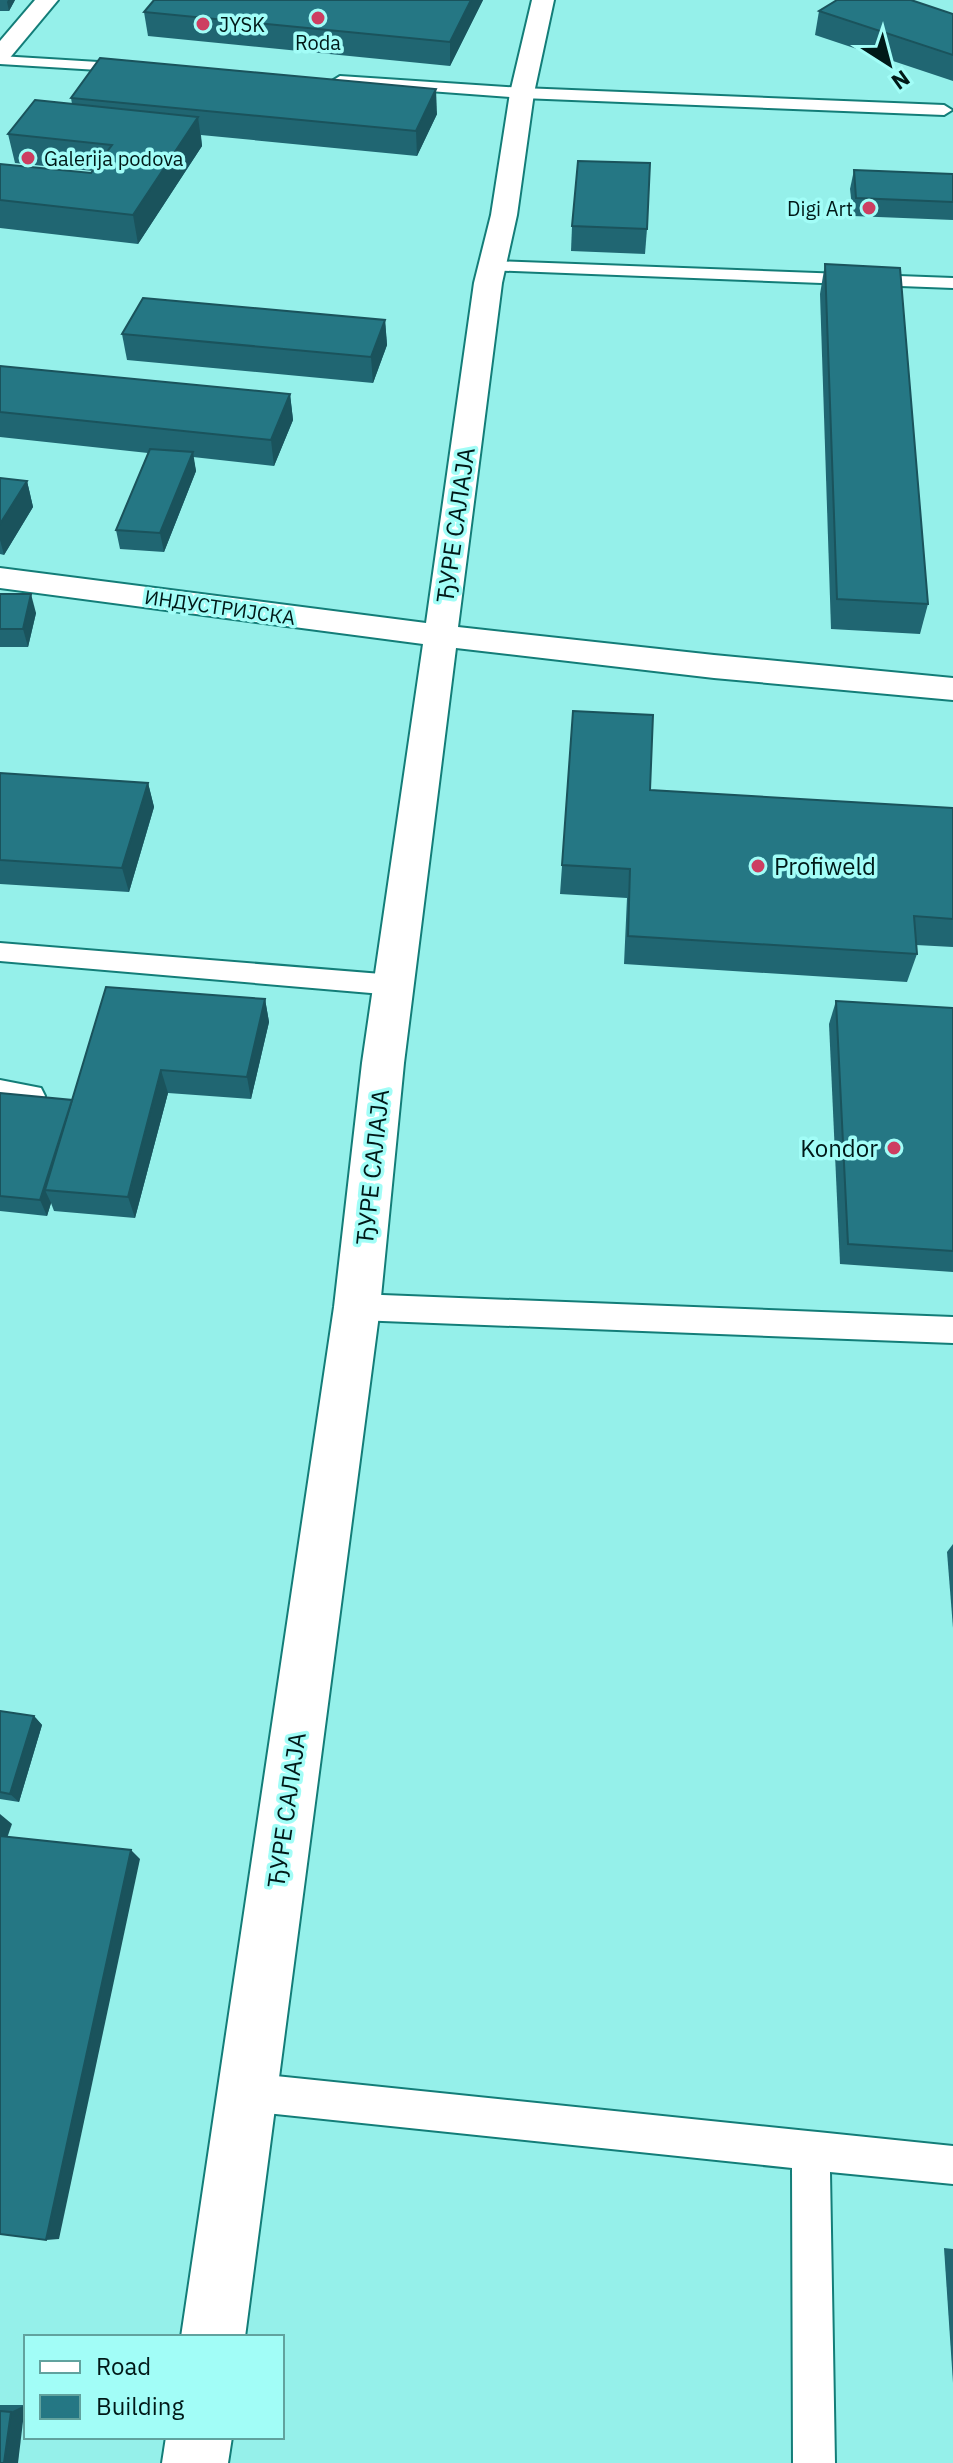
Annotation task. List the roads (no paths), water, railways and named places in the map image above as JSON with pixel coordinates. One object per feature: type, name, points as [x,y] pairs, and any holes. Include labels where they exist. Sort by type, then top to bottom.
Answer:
[{"type":"street","points":[[0,58],[47,0]]},
{"type":"street","name":"ЂУРЕ САЛАЈА","points":[[213,2335],[357,1307],[394,985],[492,266],[522,93],[543,0]]},
{"type":"street","name":"ИНДУСТРИЈСКА","points":[[0,578],[440,636],[785,675],[953,689]]},
{"type":"street","points":[[195,2463],[199,2439]]},
{"type":"lane","points":[[0,58],[152,70]]},
{"type":"lane","points":[[325,80],[522,93],[944,110]]},
{"type":"lane","points":[[492,266],[953,283]]},
{"type":"lane","points":[[0,952],[394,985]]},
{"type":"lane","points":[[0,1091],[32,1096]]},
{"type":"lane","points":[[357,1307],[953,1330]]},
{"type":"lane","points":[[246,2092],[953,2165]]},
{"type":"lane","points":[[811,2152],[814,2463]]},
{"type":"place","name":"Roda","points":[[318,18]]},
{"type":"place","name":"JYSK","points":[[203,24]]},
{"type":"place","name":"Galerija podova","points":[[28,158]]},
{"type":"place","name":"Digi Art","points":[[869,208]]},
{"type":"place","name":"Profiweld","points":[[758,866]]},
{"type":"place","name":"Kondor","points":[[894,1148]]}]
